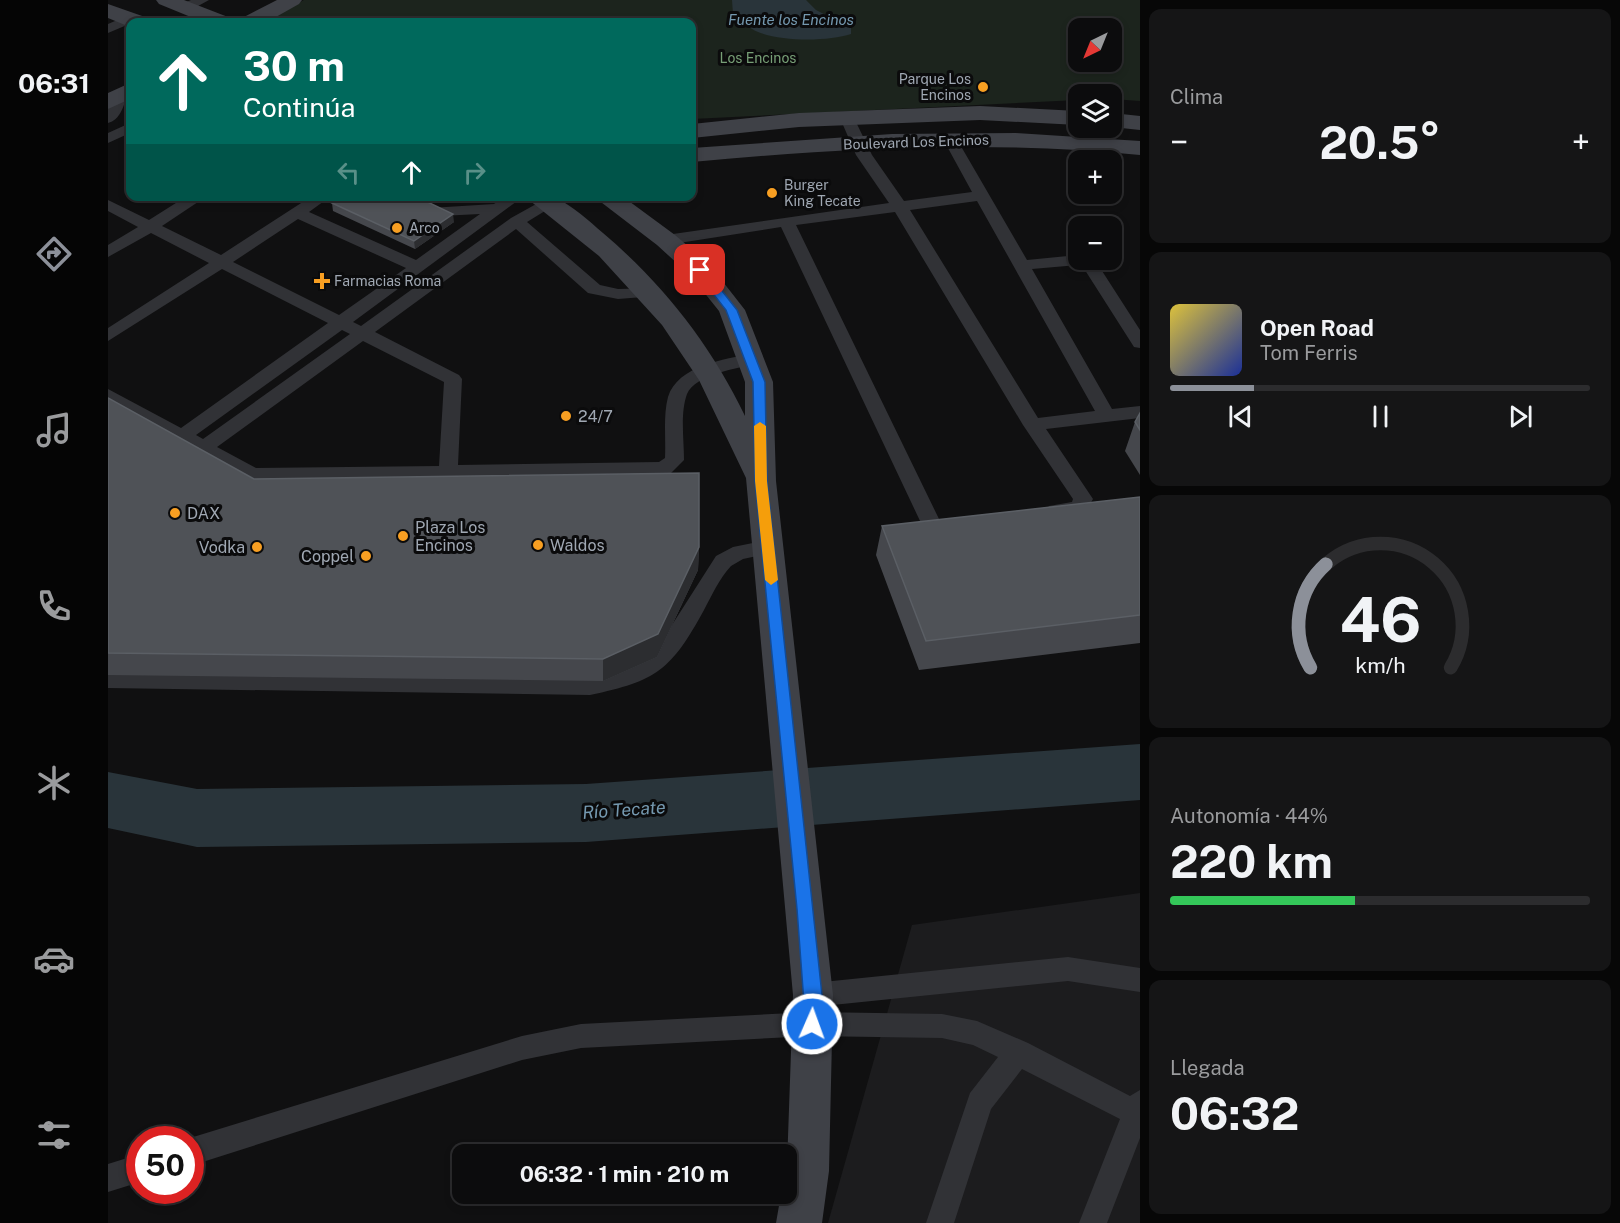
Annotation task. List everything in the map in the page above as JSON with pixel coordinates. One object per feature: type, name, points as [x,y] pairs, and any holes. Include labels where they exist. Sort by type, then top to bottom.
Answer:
[{"type":"main road","points":[[259,18],[292,0]]},
{"type":"main road","points":[[184,3],[212,18]]},
{"type":"main road","points":[[108,10],[126,18]]},
{"type":"main road","name":"Boulevard Los Encinos","points":[[696,131],[847,118],[980,113],[1068,117]]},
{"type":"main road","points":[[1122,121],[1140,123]]},
{"type":"main road","name":"Boulevard Los Encinos","points":[[696,155],[856,143],[950,139],[1033,140],[1140,148]]},
{"type":"main road","points":[[550,201],[607,251],[671,315],[707,370],[761,481]]},
{"type":"main road","points":[[612,201],[666,240],[700,270],[732,310],[759,382],[761,481],[813,1010],[807,1171],[799,1223]]},
{"type":"lane","points":[[108,29],[126,23]]},
{"type":"lane","points":[[108,119],[115,110],[120,96]]},
{"type":"lane","points":[[847,118],[856,143],[900,207],[1032,425],[1083,499],[1078,508],[1033,514]]},
{"type":"lane","points":[[108,139],[126,129]]},
{"type":"lane","points":[[950,139],[1107,416]]},
{"type":"lane","points":[[666,240],[786,221],[982,196]]},
{"type":"lane","points":[[108,252],[191,201]]},
{"type":"lane","points":[[108,336],[315,201]]},
{"type":"lane","points":[[423,201],[407,213],[498,209]]},
{"type":"lane","points":[[181,437],[509,201]]},
{"type":"lane","points":[[202,448],[545,201]]},
{"type":"lane","points":[[108,205],[453,379],[448,472]]},
{"type":"lane","points":[[297,213],[418,267]]},
{"type":"lane","points":[[517,221],[594,289],[605,293],[650,292]]},
{"type":"lane","points":[[786,221],[931,523],[942,528],[976,523]]},
{"type":"lane","points":[[364,243],[381,231]]},
{"type":"lane","points":[[1023,265],[1068,261]]},
{"type":"lane","points":[[1093,270],[1140,343]]},
{"type":"lane","points":[[108,394],[181,437],[253,475],[664,468],[674,460],[678,394],[687,383],[707,370],[752,359]]},
{"type":"lane","points":[[1032,425],[1140,412]]},
{"type":"lane","points":[[108,680],[590,686],[623,681],[648,670],[666,656],[718,566],[732,555],[768,547]]},
{"type":"lane","points":[[204,1148],[522,1048],[581,1036],[813,1010],[1068,969],[1140,980]]},
{"type":"lane","points":[[813,1010],[942,1026],[977,1033],[1138,1108],[1093,1223]]},
{"type":"lane","points":[[940,1223],[980,1102],[1019,1052]]},
{"type":"lane","points":[[108,1178],[126,1172]]},
{"type":"shaded area","points":[[1140,893],[1140,1223],[828,1223],[912,925]]},
{"type":"green space","name":"Los Encinos","points":[[304,0],[1140,0],[1140,101],[1122,100],[1122,84],[1068,84],[1068,100],[696,119],[696,18],[270,18]]},
{"type":"water","name":"Fuente los Encinos","points":[[732,0],[806,0],[816,10],[851,28],[851,34],[841,37],[801,39],[762,33],[749,27],[733,14]]},
{"type":"building","points":[[335,201],[426,201],[453,214],[414,241],[332,203]]},
{"type":"building","name":"Plaza Los Encinos","points":[[108,398],[254,479],[699,473],[699,547],[658,634],[603,659],[108,653]]},
{"type":"building","points":[[1140,413],[1140,430],[1135,422]]},
{"type":"building","points":[[1140,497],[1140,615],[926,641],[882,526]]},
{"type":"waterway","name":"Río Tecate","points":[[108,800],[197,818],[586,813],[1140,772]]},
{"type":"slow traffic","points":[[760,426],[761,481],[771,580]]},
{"type":"place","name":"Parque Los Encinos","points":[[983,87]]},
{"type":"place","name":"Burger King Tecate","points":[[772,193]]},
{"type":"place","name":"Arco","points":[[397,228]]},
{"type":"place","name":"Farmacias Roma","points":[[322,281]]},
{"type":"place","name":"24/7","points":[[566,416]]},
{"type":"place","name":"DAX","points":[[175,513]]},
{"type":"place","name":"Plaza Los Encinos","points":[[403,536]]},
{"type":"place","name":"Waldos","points":[[538,545]]},
{"type":"place","name":"Vodka","points":[[257,547]]},
{"type":"place","name":"Coppel","points":[[366,556]]},
{"type":"route","points":[[700,270],[732,310],[759,382],[761,481],[805,909],[813,995],[812,1024]]}]
